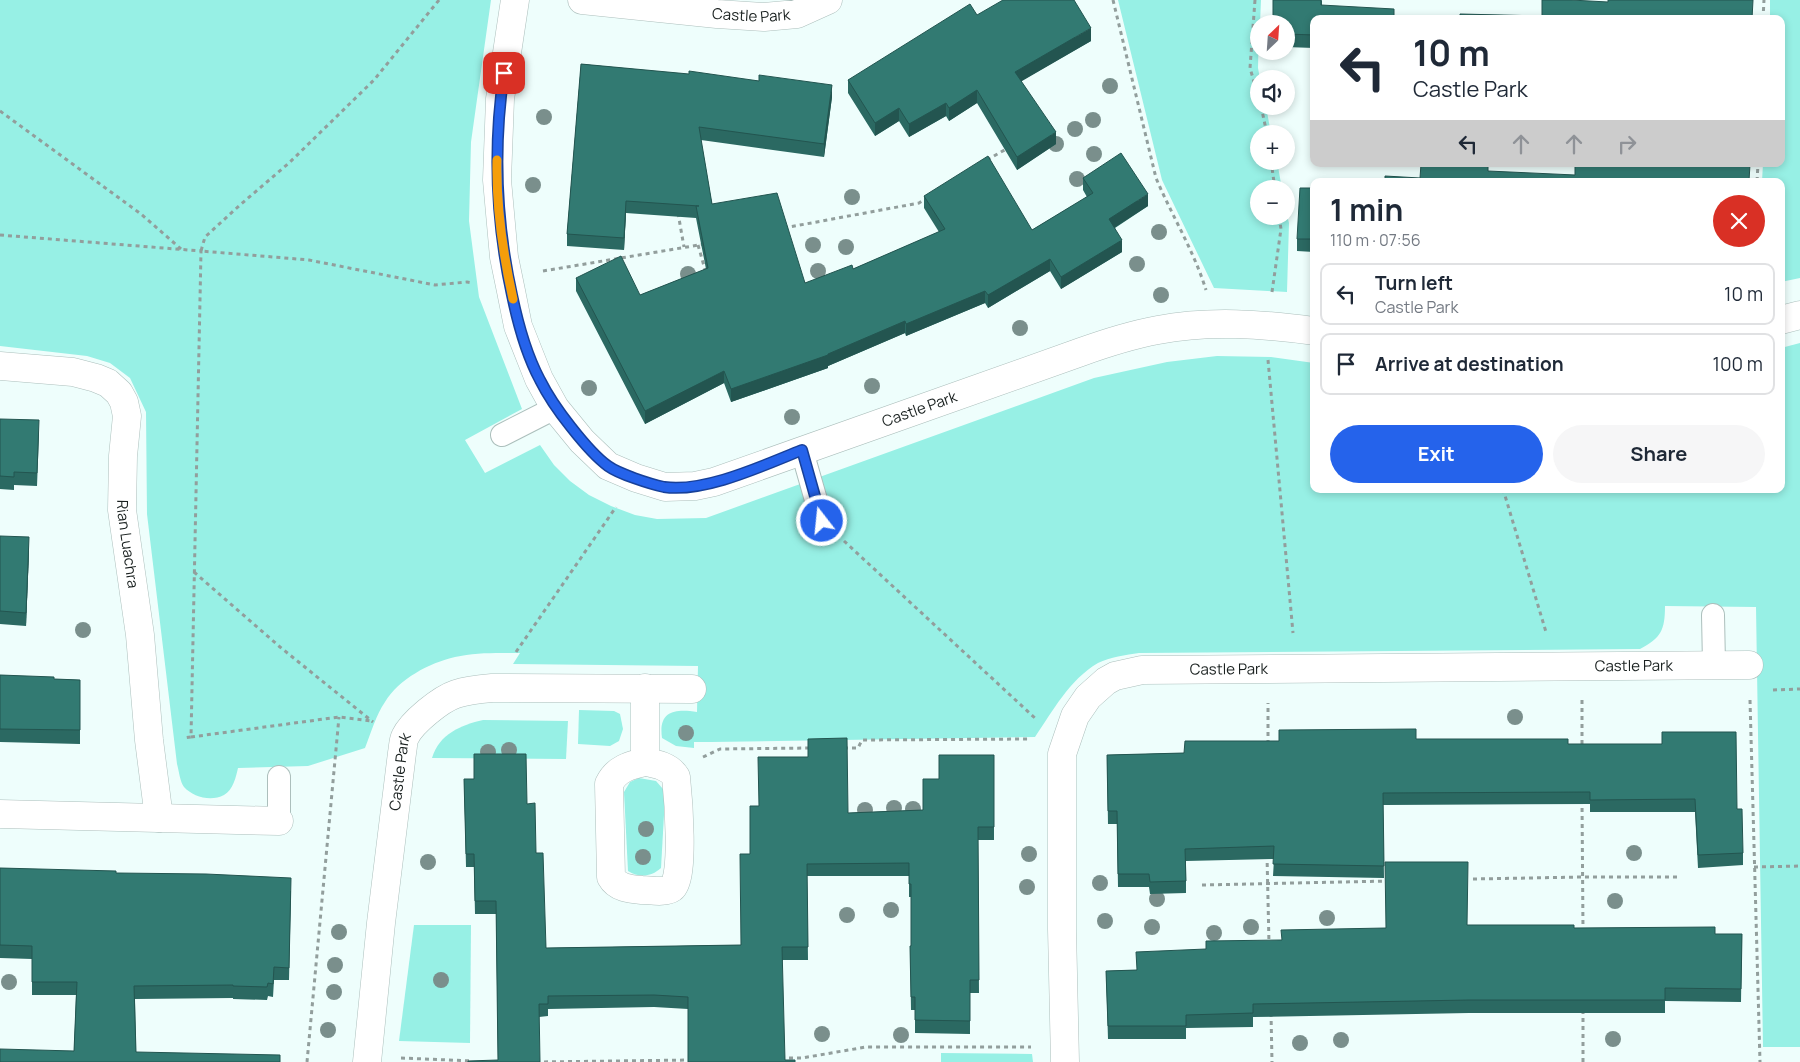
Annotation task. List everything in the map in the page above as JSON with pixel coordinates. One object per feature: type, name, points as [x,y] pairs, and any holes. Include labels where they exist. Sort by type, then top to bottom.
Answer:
[{"type":"street","name":"Castle Park","points":[[516,0],[500,99],[497,180],[504,257],[518,326],[539,378],[555,408],[582,440],[608,466],[636,478],[665,487],[695,486],[727,478],[1115,340],[1160,330],[1201,324],[1218,324],[1268,326],[1310,331]]},
{"type":"street","name":"Castle Park","points":[[582,0],[717,14],[764,16],[797,14],[828,0]]},
{"type":"street","points":[[1785,319],[1800,315]]},
{"type":"street","name":"Rian Luachra","points":[[0,366],[73,372],[96,378],[108,383],[124,402],[127,416],[122,510],[140,635],[149,740],[159,818]]},
{"type":"street","name":"Castle Park","points":[[1065,1055],[1061,739],[1088,697],[1106,681],[1115,676],[1142,670],[1714,664],[1750,678]]},
{"type":"street","name":"Castle Park","points":[[367,1059],[380,923],[405,737],[428,711],[455,694],[471,690],[492,688],[692,689]]},
{"type":"street","points":[[645,688],[645,762]]},
{"type":"street","points":[[645,762],[663,766],[672,771],[676,777],[677,790],[680,865],[677,882],[672,888],[667,890],[626,888],[614,882],[611,877],[609,784],[618,772],[645,762]]},
{"type":"street","points":[[0,814],[279,821]]},
{"type":"lane","points":[[502,435],[555,408]]},
{"type":"lane","points":[[802,450],[822,521]]},
{"type":"lane","points":[[1713,615],[1714,664]]},
{"type":"lane","points":[[279,777],[279,821]]},
{"type":"path","points":[[191,737],[201,251],[204,238],[240,204],[289,163],[374,80],[439,0]]},
{"type":"path","points":[[1113,0],[1156,178],[1199,267],[1218,324]]},
{"type":"path","points":[[1251,70],[1255,0]]},
{"type":"path","points":[[1763,15],[1764,0]]},
{"type":"path","points":[[0,111],[141,214],[182,250]]},
{"type":"path","points":[[986,161],[1011,146]]},
{"type":"path","points":[[784,228],[918,203],[935,193]]},
{"type":"path","points":[[677,210],[684,247]]},
{"type":"path","points":[[1268,746],[1283,668],[1268,370],[1268,326],[1280,225]]},
{"type":"path","points":[[0,235],[309,260],[435,285],[466,282],[510,284],[708,243]]},
{"type":"path","points":[[698,245],[708,281]]},
{"type":"path","points":[[492,688],[636,478]]},
{"type":"path","points":[[1504,493],[1556,667],[1582,699],[1582,749]]},
{"type":"path","points":[[822,521],[1061,739]]},
{"type":"path","points":[[194,572],[280,647],[372,722],[405,737]]},
{"type":"path","points":[[1750,678],[1760,1062]]},
{"type":"path","points":[[149,740],[191,737],[339,717],[372,722]]},
{"type":"path","points":[[307,1062],[339,717]]},
{"type":"path","points":[[838,748],[858,748],[862,740],[1061,739]]},
{"type":"path","points":[[672,771],[720,749],[819,748]]},
{"type":"path","points":[[1582,798],[1583,934]]},
{"type":"path","points":[[1267,853],[1269,951]]},
{"type":"path","points":[[1754,867],[1800,866]]},
{"type":"path","points":[[1473,879],[1583,876],[1678,877]]},
{"type":"path","points":[[1202,885],[1267,882],[1390,881]]},
{"type":"path","points":[[1583,1002],[1583,1062]]},
{"type":"path","points":[[1271,1010],[1272,1062]]},
{"type":"path","points":[[773,1058],[802,1058],[866,1047],[1065,1055]]},
{"type":"path","points":[[367,1059],[481,1062]]},
{"type":"path","points":[[527,1062],[695,1060]]},
{"type":"shaded area","points":[[0,0],[491,0],[471,142],[469,221],[479,297],[522,409],[465,440],[485,473],[540,445],[554,465],[570,481],[589,495],[635,515],[657,519],[706,518],[1094,378],[1167,362],[1217,356],[1271,357],[1310,362],[1310,493],[1785,493],[1785,347],[1800,343],[1800,1047],[1763,1047],[1756,607],[1665,606],[1663,627],[1653,641],[1640,649],[1139,653],[1123,655],[1098,663],[1078,678],[1062,697],[1035,737],[694,742],[694,748],[676,746],[662,738],[661,729],[663,722],[670,713],[682,711],[697,712],[698,666],[513,664],[520,653],[471,654],[435,663],[406,679],[398,686],[376,718],[365,748],[308,766],[238,768],[232,787],[227,793],[219,797],[208,798],[197,796],[184,787],[177,764],[147,514],[146,412],[130,378],[110,363],[87,356],[0,346]]},
{"type":"shaded area","points":[[1118,0],[1261,0],[1260,15],[1250,15],[1250,60],[1258,60],[1258,70],[1250,70],[1250,115],[1268,115],[1269,125],[1250,125],[1250,170],[1279,170],[1280,180],[1250,180],[1250,225],[1289,225],[1287,292],[1214,288],[1162,180]]},
{"type":"shaded area","points":[[1770,0],[1800,0],[1800,278],[1785,281],[1785,178],[1762,178],[1763,167],[1785,167],[1785,15],[1770,15]]},
{"type":"shaded area","points":[[579,710],[614,711],[620,714],[623,729],[619,741],[610,746],[578,744]]},
{"type":"shaded area","points":[[483,720],[568,721],[566,759],[432,758],[435,750],[445,737],[459,728]]},
{"type":"shaded area","points":[[639,778],[656,781],[663,789],[665,797],[661,868],[645,876],[636,875],[628,871],[624,792],[630,782]]},
{"type":"shaded area","points":[[414,925],[471,925],[470,1043],[399,1041]]},
{"type":"shaded area","points":[[941,1053],[1032,1054],[1033,1062],[941,1062]]},
{"type":"building","points":[[1003,0],[1074,0],[1091,28],[1015,72],[1056,132],[1017,157],[977,90],[949,108],[946,103],[909,124],[899,108],[875,123],[848,80],[970,4],[977,15]]},
{"type":"building","points":[[1273,0],[1321,0],[1321,5],[1394,9],[1394,15],[1310,15],[1310,35],[1295,34],[1295,15],[1273,15]]},
{"type":"building","points":[[1542,0],[1608,2],[1608,0],[1753,0],[1752,15],[1542,15]]},
{"type":"building","points":[[1460,14],[1501,15],[1460,15]]},
{"type":"building","points":[[581,64],[689,74],[689,71],[759,81],[759,75],[832,85],[824,144],[699,127],[712,204],[777,193],[805,283],[852,265],[853,269],[945,229],[924,196],[988,156],[1032,230],[1093,193],[1083,178],[1121,153],[1148,194],[1109,219],[1122,240],[1061,277],[1050,259],[988,295],[985,291],[906,324],[905,321],[828,355],[731,389],[724,371],[645,411],[576,278],[621,256],[640,295],[708,268],[696,206],[699,206],[626,201],[624,238],[567,234]]},
{"type":"building","points":[[1421,167],[1488,167],[1488,171],[1575,175],[1575,167],[1750,167],[1749,178],[1420,178]]},
{"type":"building","points":[[1385,176],[1420,178],[1385,178]]},
{"type":"building","points":[[1300,188],[1310,188],[1310,239],[1297,239]]},
{"type":"building","points":[[0,419],[39,420],[37,473],[14,472],[14,477],[0,476]]},
{"type":"building","points":[[0,536],[29,537],[26,613],[0,611]]},
{"type":"building","points":[[0,675],[80,680],[80,730],[0,729]]},
{"type":"building","points":[[1416,729],[1416,739],[1568,739],[1568,744],[1662,744],[1662,732],[1736,732],[1737,809],[1742,809],[1743,853],[1698,855],[1695,799],[1590,800],[1590,792],[1383,793],[1384,866],[1273,864],[1274,846],[1185,849],[1186,881],[1150,882],[1149,874],[1118,874],[1117,811],[1108,811],[1107,755],[1184,753],[1185,741],[1279,741],[1279,730]]},
{"type":"building","points":[[847,738],[848,813],[923,810],[923,779],[939,779],[939,755],[994,755],[994,827],[978,827],[979,980],[970,980],[970,1021],[915,1020],[915,997],[911,997],[911,884],[909,884],[909,863],[807,864],[808,947],[782,947],[785,1060],[795,1060],[795,1062],[688,1062],[688,997],[654,995],[548,996],[548,1004],[539,1004],[540,1062],[468,1062],[498,1060],[496,901],[475,901],[474,854],[466,854],[464,779],[474,779],[474,754],[526,754],[527,804],[535,803],[536,853],[543,853],[546,948],[741,945],[740,854],[750,854],[750,806],[759,806],[758,757],[808,757],[808,739]]},
{"type":"building","points":[[1385,862],[1468,862],[1467,925],[1574,925],[1574,928],[1715,927],[1715,934],[1742,934],[1741,989],[1665,988],[1665,1000],[1469,1000],[1253,1004],[1253,1013],[1186,1015],[1186,1026],[1108,1026],[1106,971],[1137,970],[1136,952],[1206,949],[1206,941],[1282,940],[1281,930],[1386,928]]},
{"type":"building","points":[[0,868],[291,878],[289,968],[274,967],[273,984],[268,983],[267,987],[233,985],[134,986],[136,1052],[280,1055],[280,1062],[0,1062],[0,1049],[74,1051],[77,982],[32,982],[32,946],[0,945]]},
{"type":"slow traffic","points":[[497,160],[504,257],[513,299]]},
{"type":"route","points":[[504,73],[500,99],[497,180],[504,257],[518,326],[539,378],[555,408],[592,451],[608,466],[643,481],[665,487],[695,486],[714,482],[802,450],[822,521]]}]
